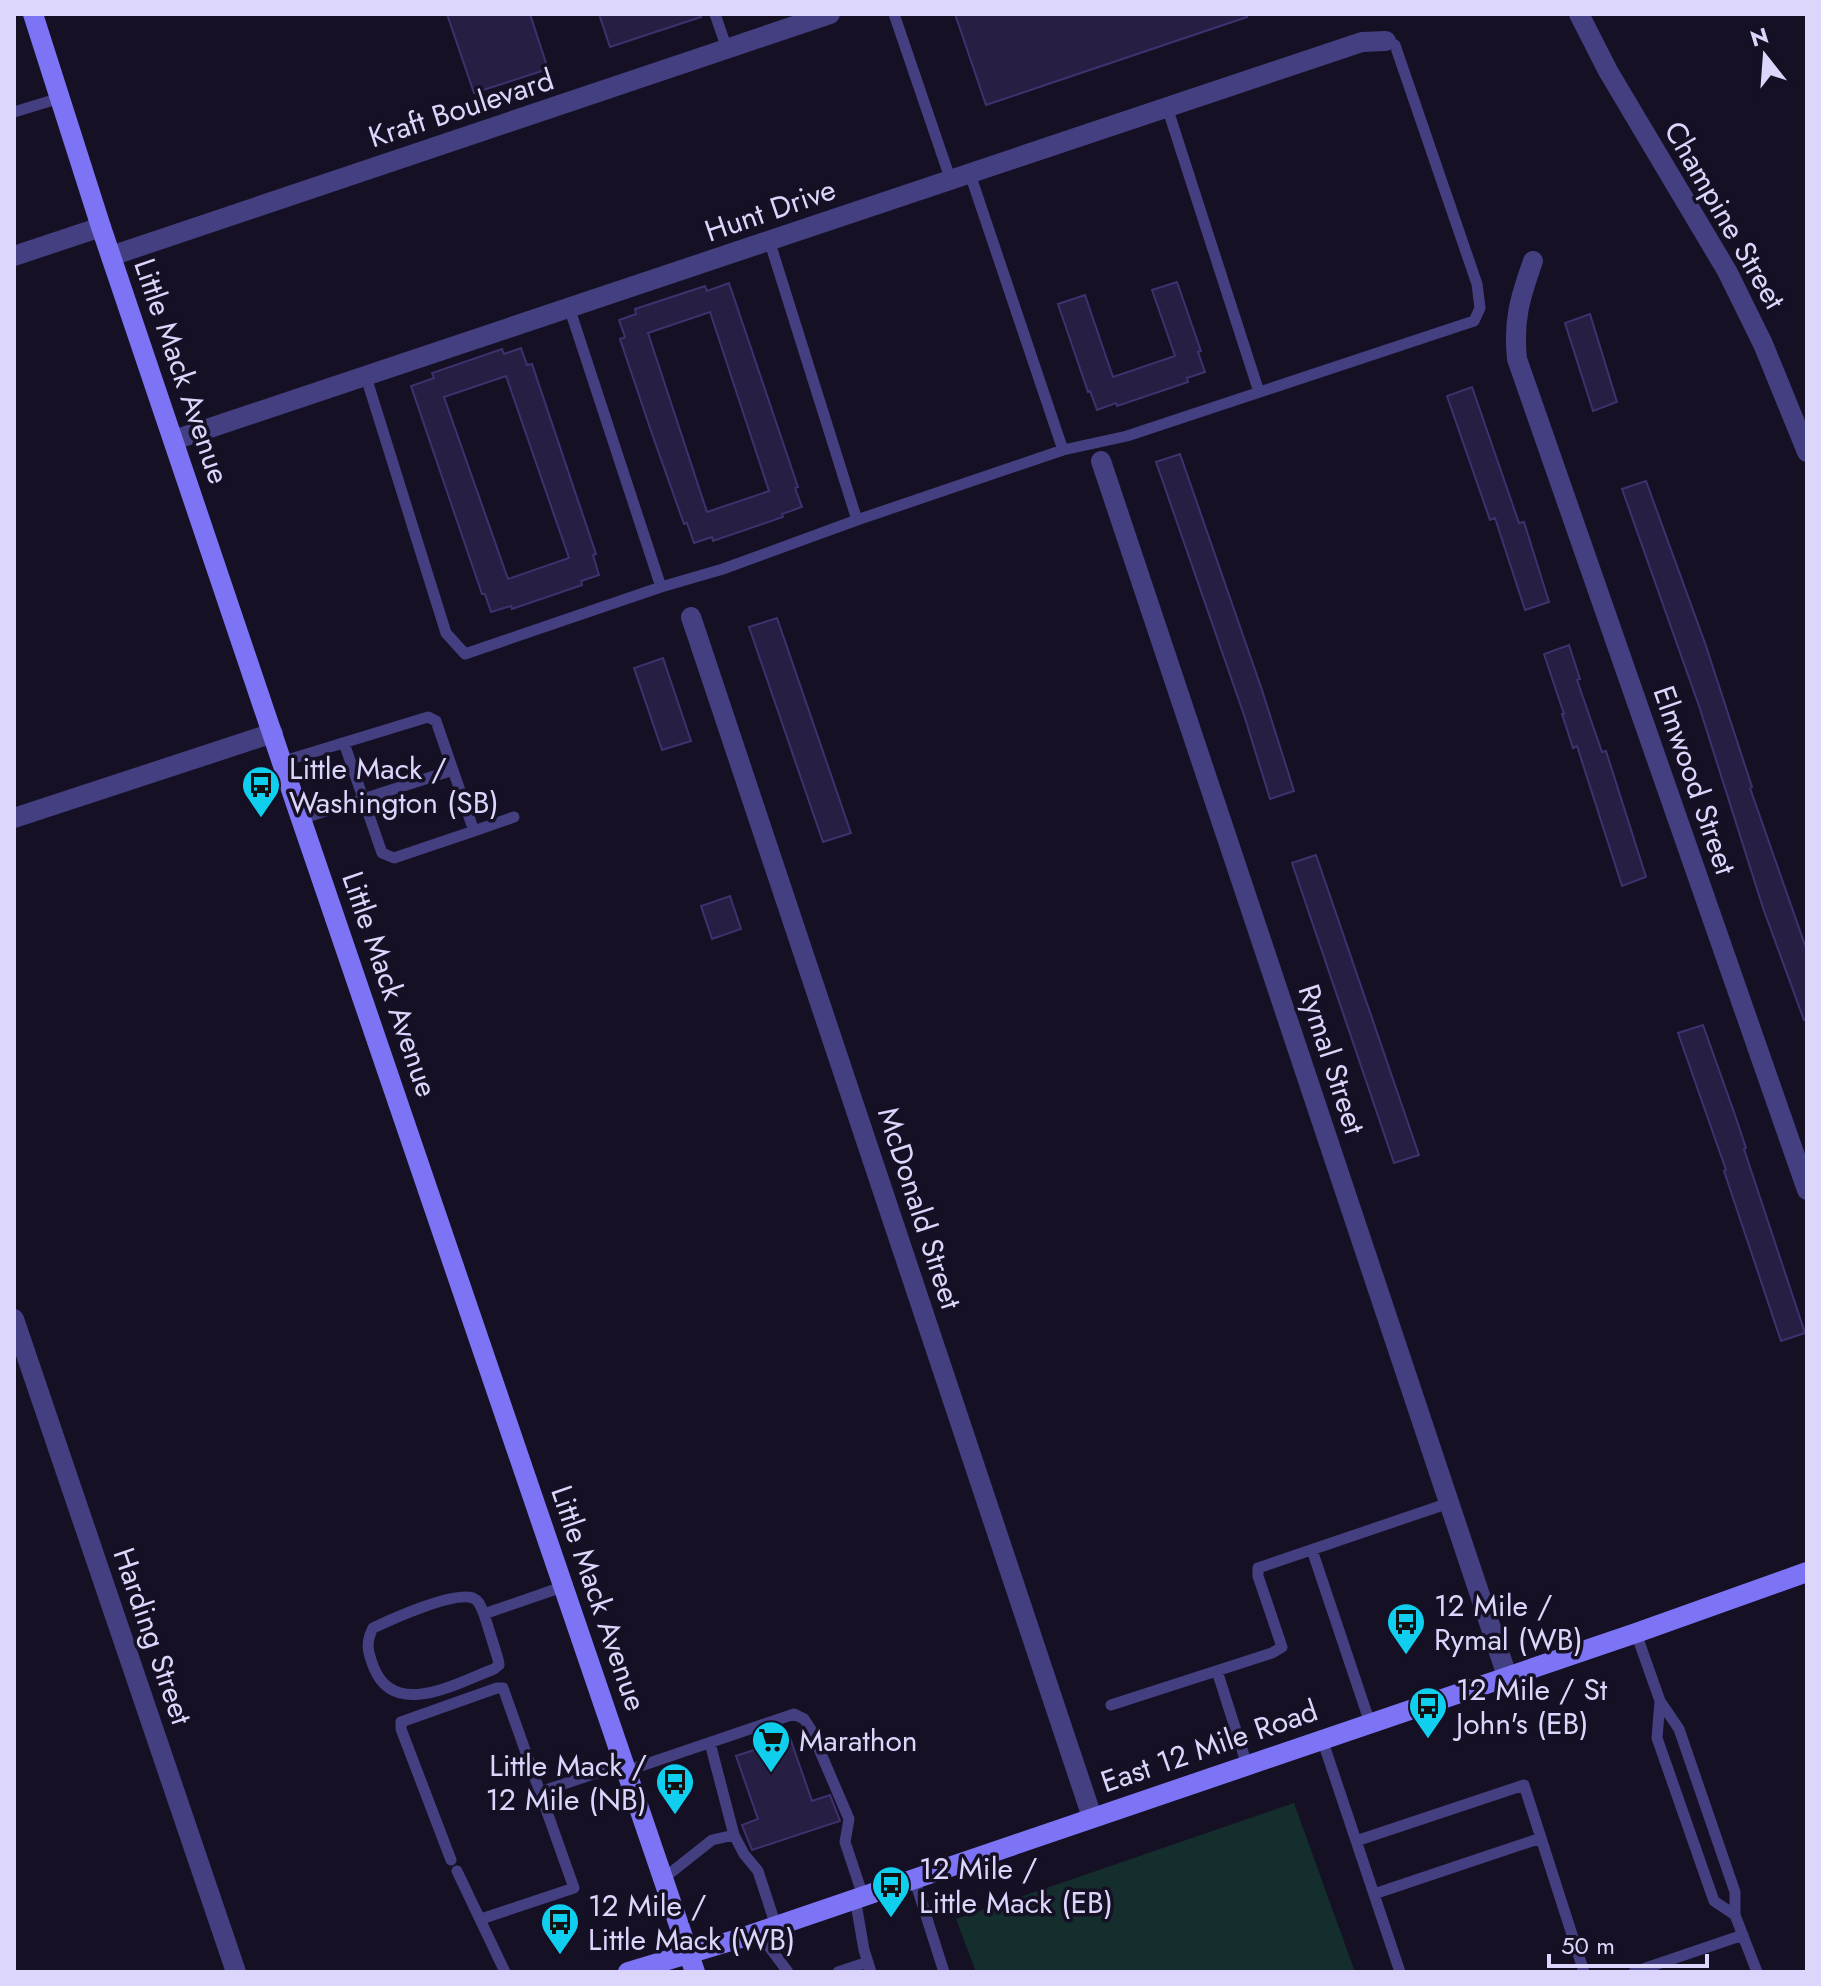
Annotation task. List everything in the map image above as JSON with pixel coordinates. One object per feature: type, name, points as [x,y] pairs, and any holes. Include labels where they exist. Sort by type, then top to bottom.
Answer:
[{"type":"main road","name":"Little Mack Avenue","points":[[33,14],[101,227],[284,761],[301,819],[695,1972]]},
{"type":"main road","name":"East 12 Mile Road","points":[[628,1972],[767,1929],[1807,1572]]},
{"type":"street","name":"Kraft Boulevard","points":[[111,256],[830,14]]},
{"type":"street","name":"Champine Street","points":[[1579,14],[1608,71],[1727,271],[1763,344],[1807,452]]},
{"type":"street","name":"Hunt Drive","points":[[174,440],[770,243],[1362,42],[1386,41]]},
{"type":"street","points":[[14,256],[101,227]]},
{"type":"street","name":"Elmwood Street","points":[[1533,261],[1516,308],[1514,334],[1517,359],[1807,1190]]},
{"type":"street","name":"Rymal Street","points":[[1101,461],[1507,1676]]},
{"type":"street","name":"McDonald Street","points":[[691,617],[1092,1817]]},
{"type":"street","points":[[14,818],[273,733]]},
{"type":"street","name":"Harding Street","points":[[14,1319],[236,1972]]},
{"type":"lane","points":[[715,14],[727,49]]},
{"type":"lane","points":[[894,14],[960,176],[1063,450]]},
{"type":"lane","points":[[366,377],[446,633],[465,654],[723,569],[1063,450],[1127,436],[1474,321],[1480,308],[1477,284],[1395,45],[1386,41]]},
{"type":"lane","points":[[14,112],[60,98]]},
{"type":"lane","points":[[1167,107],[1259,392]]},
{"type":"lane","points":[[770,243],[857,520]]},
{"type":"lane","points":[[570,310],[661,587]]},
{"type":"lane","points":[[284,761],[428,717],[436,721],[474,831]]},
{"type":"lane","points":[[344,743],[382,853],[394,858],[514,817]]},
{"type":"lane","points":[[301,819],[453,770]]},
{"type":"lane","points":[[1111,1705],[1272,1653],[1282,1647],[1258,1568],[1449,1503]]},
{"type":"lane","points":[[1312,1550],[1370,1723]]},
{"type":"lane","points":[[484,1614],[565,1586]]},
{"type":"lane","points":[[472,1597],[484,1614],[498,1659],[499,1665],[494,1669],[430,1693],[411,1696],[396,1693],[378,1678],[366,1640],[373,1628],[456,1598],[472,1597]]},
{"type":"lane","points":[[1636,1633],[1660,1701],[1679,1729],[1735,1892],[1735,1915],[1757,1972]]},
{"type":"lane","points":[[1217,1671],[1247,1765]]},
{"type":"lane","points":[[481,1919],[574,1888],[503,1688],[401,1722],[401,1729],[454,1865],[505,1972]]},
{"type":"lane","points":[[1660,1701],[1657,1738],[1714,1901],[1735,1915]]},
{"type":"lane","points":[[540,1792],[710,1743],[794,1714],[804,1719],[849,1819],[845,1842],[859,1897],[870,1967],[838,1972]]},
{"type":"lane","points":[[1322,1739],[1400,1972]]},
{"type":"lane","points":[[710,1743],[734,1835],[758,1871],[767,1929],[788,1972]]},
{"type":"lane","points":[[1356,1841],[1524,1785],[1584,1972]]},
{"type":"lane","points":[[664,1878],[712,1840],[734,1835]]},
{"type":"lane","points":[[1374,1894],[1541,1838]]},
{"type":"lane","points":[[914,1878],[944,1972]]},
{"type":"lane","points":[[1634,1972],[1743,1935]]},
{"type":"green space","points":[[1294,1803],[1355,1972],[976,1972],[956,1919]]},
{"type":"building","points":[[447,14],[530,14],[548,69],[474,93]]},
{"type":"building","points":[[599,14],[701,14],[701,17],[610,47]]},
{"type":"building","points":[[955,14],[1246,14],[1247,17],[986,105]]},
{"type":"building","points":[[1177,282],[1201,351],[1198,352],[1205,372],[1187,378],[1188,382],[1097,410],[1058,304],[1085,295],[1113,377],[1175,356],[1152,290]]},
{"type":"building","points":[[729,283],[802,507],[782,514],[783,517],[713,541],[712,537],[694,543],[687,523],[684,524],[620,339],[625,337],[619,320],[636,314],[635,309],[705,286],[707,291]],"holes":[[[710,312],[769,491],[707,512],[648,333]]]},
{"type":"building","points":[[1590,314],[1617,402],[1593,411],[1565,323]]},
{"type":"building","points":[[521,348],[527,365],[532,364],[596,554],[593,555],[599,575],[581,581],[582,585],[512,609],[511,606],[491,612],[485,594],[482,594],[411,386],[434,378],[432,373],[502,349],[504,354]],"holes":[[[506,376],[569,558],[508,579],[444,397]]]},
{"type":"building","points":[[1472,387],[1519,523],[1524,522],[1549,602],[1525,610],[1495,518],[1490,520],[1447,396]]},
{"type":"building","points":[[1180,454],[1294,791],[1270,799],[1156,462]]},
{"type":"building","points":[[1646,481],[1705,643],[1750,788],[1807,951],[1807,1020],[1804,1020],[1763,908],[1699,706],[1622,489]]},
{"type":"building","points":[[777,618],[851,833],[823,842],[749,627]]},
{"type":"building","points":[[1569,645],[1580,679],[1577,680],[1602,752],[1606,751],[1646,877],[1622,886],[1577,746],[1573,748],[1544,654]]},
{"type":"building","points":[[663,658],[691,741],[662,750],[634,668]]},
{"type":"building","points":[[1316,855],[1419,1155],[1394,1163],[1292,863]]},
{"type":"building","points":[[730,896],[741,929],[712,939],[701,906]]},
{"type":"building","points":[[1703,1025],[1805,1333],[1781,1341],[1678,1033]]},
{"type":"building","points":[[790,1738],[812,1801],[830,1795],[840,1821],[752,1850],[742,1825],[758,1819],[736,1756]]},
{"type":"place","name":"Little Mack / Washington (SB)","points":[[261,819]]},
{"type":"place","name":"12 Mile / Rymal (WB)","points":[[1406,1656]]},
{"type":"place","name":"12 Mile / St John's (EB)","points":[[1428,1740]]},
{"type":"place","name":"Marathon","points":[[771,1774]]},
{"type":"place","name":"Little Mack / 12 Mile (NB)","points":[[675,1816]]},
{"type":"place","name":"12 Mile / Little Mack (EB)","points":[[891,1919]]},
{"type":"place","name":"12 Mile / Little Mack (WB)","points":[[560,1956]]}]
